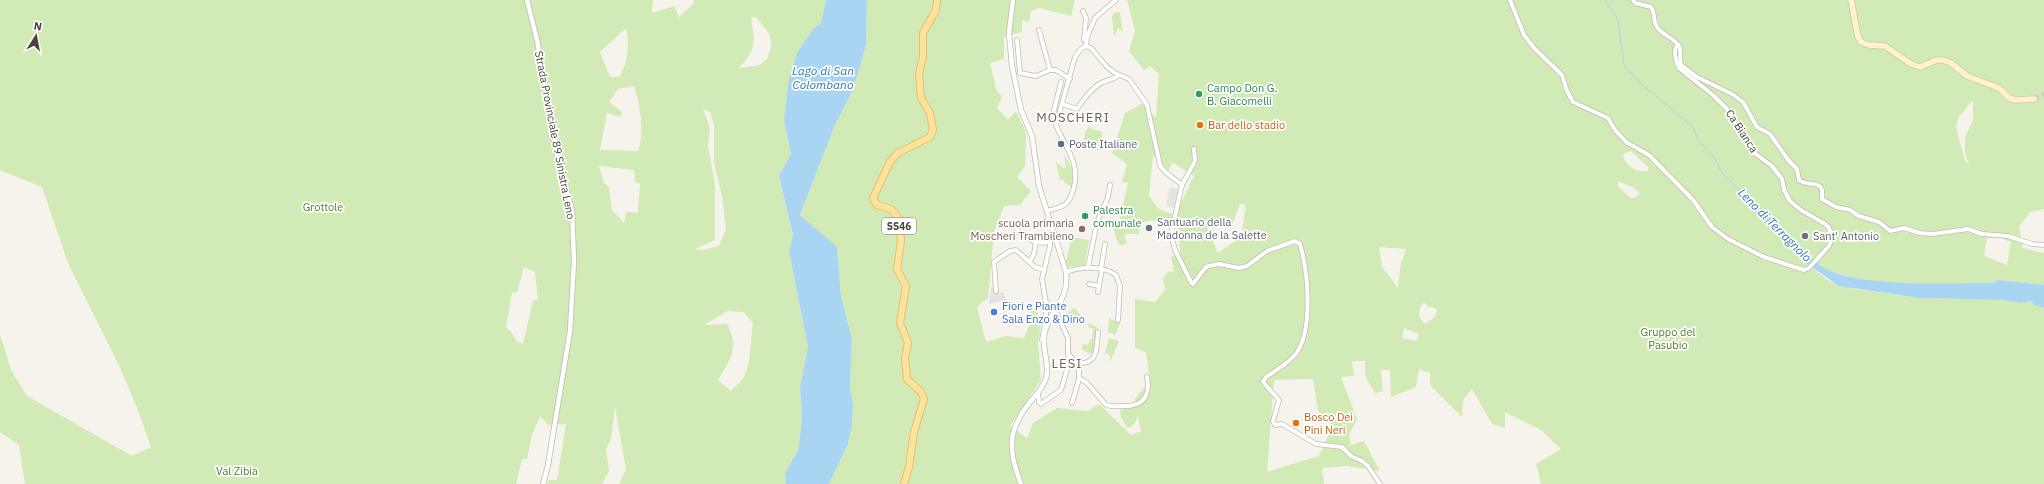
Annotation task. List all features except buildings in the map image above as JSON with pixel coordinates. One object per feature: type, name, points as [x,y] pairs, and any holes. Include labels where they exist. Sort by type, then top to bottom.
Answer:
[{"type":"main road","name":"SS46","points":[[904,484],[909,467],[914,432],[924,399],[921,392],[907,379],[905,358],[908,343],[900,323],[906,286],[897,270],[901,241],[900,227],[896,216],[891,209],[877,205],[873,198],[890,162],[898,153],[930,137],[933,130],[930,113],[921,98],[919,74],[924,56],[923,33],[936,10],[937,0]]},
{"type":"main road","points":[[1851,0],[1858,36],[1861,42],[1869,45],[1885,46],[1911,64],[1920,67],[1937,60],[1943,60],[1951,63],[1967,76],[1999,88],[2009,98],[2016,100],[2034,99]]},
{"type":"street","name":"Strada Provinciale 89 Sinistra Leno","points":[[526,0],[536,40],[557,156],[572,210],[574,261],[570,332],[548,465],[543,484]]},
{"type":"street","points":[[1013,0],[1009,33],[1012,66],[1021,110],[1032,136],[1039,186],[1066,272],[1066,291],[1045,332],[1044,348]]},
{"type":"street","points":[[1056,125],[1075,57],[1086,45],[1095,18],[1116,0]]},
{"type":"street","name":"Ca Bianca","points":[[1510,0],[1524,35],[1534,48],[1562,75],[1567,91],[1574,102],[1608,118],[1615,130],[1626,142],[1649,155],[1693,200],[1712,227],[1728,239],[1764,256],[1804,270],[1809,268],[1829,246],[1832,238],[1829,228],[1790,201],[1784,190],[1782,179],[1772,166],[1753,152],[1747,137],[1736,126],[1728,110],[1714,95],[1680,68],[1676,62],[1675,48],[1677,45]]},
{"type":"street","points":[[1633,0],[1635,3],[1651,7],[1654,12],[1656,25],[1677,45]]},
{"type":"street","points":[[1083,11],[1086,18],[1086,45],[1107,67],[1128,79],[1149,108],[1160,165],[1165,173],[1174,177],[1182,185]]},
{"type":"street","points":[[1039,30],[1050,70]]},
{"type":"street","points":[[1017,40],[1020,73],[1036,76],[1050,70],[1056,70],[1070,79]]},
{"type":"street","name":"Ca Bianca","points":[[1677,45],[1680,50],[1681,65],[1697,77],[1732,94],[1743,102],[1757,128],[1770,134],[1789,161],[1797,169],[1798,180],[1820,186],[1823,191],[1822,199],[1836,208],[1850,210],[1859,216],[1878,222],[1890,231],[1904,228],[1920,234],[1933,234],[1968,228],[1982,234],[2008,236],[2021,241],[2044,245]]},
{"type":"street","points":[[1062,104],[1077,109],[1086,94],[1091,92],[1100,83],[1113,80],[1119,75]]},
{"type":"street","points":[[1047,211],[1067,204],[1070,200],[1076,179],[1074,161],[1056,125],[1053,114],[1061,82]]},
{"type":"street","points":[[1194,149],[1195,161],[1182,185],[1171,233],[1172,242],[1184,271],[1193,284],[1206,267],[1219,264],[1239,268],[1247,266],[1267,251],[1295,242],[1300,244],[1306,277],[1307,319],[1300,346],[1294,355],[1266,377],[1263,382],[1279,400],[1273,421],[1275,425],[1282,424],[1316,444],[1342,447],[1351,456],[1364,463],[1380,484]]},
{"type":"street","points":[[1088,267],[1097,222],[1108,197],[1110,184]]},
{"type":"street","points":[[1014,224],[1020,234],[1036,241],[1049,242]]},
{"type":"street","points":[[1021,484],[1013,457],[1014,428],[1019,415],[1038,393],[1047,374],[1042,338],[1046,320],[1046,303],[1042,284],[1050,234],[1053,233]]},
{"type":"street","points":[[1030,262],[1034,254],[1036,241]]},
{"type":"street","points":[[1098,292],[1105,244]]},
{"type":"street","points":[[996,292],[994,262],[1010,250],[1016,250],[1035,267],[1044,270]]},
{"type":"street","points":[[1066,272],[1088,267],[1113,273],[1119,279],[1120,286],[1118,320]]},
{"type":"street","points":[[1089,284],[1099,286]]},
{"type":"street","points":[[1038,393],[1039,402],[1041,404],[1061,390],[1069,363],[1068,338],[1055,310]]},
{"type":"street","points":[[1069,363],[1088,363],[1094,359],[1096,354],[1098,332]]},
{"type":"street","points":[[1068,353],[1077,364],[1079,378],[1075,397],[1072,403]]},
{"type":"street","points":[[1079,378],[1087,383],[1106,405],[1111,407],[1128,407],[1140,403],[1146,396],[1149,385],[1147,377]]},
{"type":"green space","points":[[0,0],[653,0],[652,13],[674,6],[679,17],[693,4],[694,0],[826,0],[821,23],[814,28],[798,51],[784,120],[791,154],[779,176],[793,235],[789,251],[808,347],[800,387],[802,419],[798,451],[785,473],[786,484],[619,484],[626,469],[615,407],[611,439],[606,449],[609,471],[602,484],[547,484],[549,480],[557,480],[566,424],[548,425],[540,416],[532,435],[527,459],[522,459],[516,484],[25,484],[19,445],[0,432],[0,334],[11,370],[27,396],[132,456],[151,447],[136,405],[118,363],[68,263],[42,187],[0,170]],"holes":[[[756,17],[770,35],[771,47],[767,59],[760,65],[739,68],[752,50],[754,40],[751,18]],[[626,28],[628,40],[626,60],[619,77],[610,77],[600,52]],[[634,86],[641,118],[641,135],[638,151],[600,150],[607,113],[620,117],[622,112],[609,102],[618,89]],[[703,109],[710,112],[714,125],[714,162],[722,196],[726,229],[719,246],[703,250],[695,249],[715,240],[715,186],[708,145],[710,129]],[[599,166],[634,170],[635,182],[640,184],[638,213],[626,212],[624,223],[612,210],[609,187],[604,183]],[[524,267],[535,272],[538,300],[533,300],[523,344],[517,342],[510,330],[506,328],[512,292],[517,293]],[[728,311],[744,312],[753,323],[750,357],[747,370],[740,383],[731,391],[718,380],[732,353],[733,340],[727,324],[704,325]]]},
{"type":"green space","name":"Gruppo del Pasubio","points":[[867,0],[1075,0],[1071,16],[1039,8],[1031,11],[1029,22],[1022,20],[1022,32],[1004,37],[1004,59],[990,63],[996,89],[1002,97],[997,108],[1008,120],[1016,111],[1026,132],[1025,166],[1017,177],[1031,191],[1020,205],[1004,206],[994,232],[988,298],[977,307],[986,342],[1006,336],[1024,338],[1031,321],[1030,307],[1036,307],[1041,326],[1038,342],[1041,380],[1010,426],[1027,438],[1033,423],[1057,408],[1087,411],[1099,404],[1131,435],[1141,431],[1138,416],[1133,426],[1127,428],[1121,417],[1120,410],[1136,407],[1135,399],[1150,380],[1146,352],[1135,348],[1135,299],[1155,302],[1165,290],[1163,278],[1169,271],[1174,272],[1171,257],[1180,253],[1178,226],[1148,221],[1139,226],[1139,234],[1124,234],[1127,244],[1119,245],[1111,223],[1119,223],[1128,183],[1122,182],[1127,164],[1112,153],[1125,113],[1142,104],[1156,117],[1159,74],[1150,66],[1144,70],[1129,51],[1135,30],[1127,0],[2044,0],[2044,209],[2031,212],[2019,226],[2023,248],[2044,253],[2044,285],[1998,280],[1993,283],[1904,283],[1857,278],[1837,273],[1813,261],[1749,196],[1743,199],[1803,261],[1829,281],[1855,289],[1919,298],[2004,300],[2019,303],[2031,301],[2034,305],[2044,308],[2044,484],[1541,484],[1536,464],[1561,449],[1541,430],[1505,412],[1505,428],[1492,424],[1472,389],[1463,400],[1462,417],[1430,385],[1430,373],[1419,369],[1416,387],[1391,397],[1390,370],[1381,370],[1383,391],[1375,393],[1365,376],[1365,361],[1352,361],[1354,376],[1341,377],[1357,419],[1349,435],[1351,445],[1364,441],[1380,471],[1347,466],[1322,468],[1324,484],[829,484],[848,444],[852,425],[853,405],[850,388],[852,339],[841,296],[837,248],[800,215],[835,125],[853,90],[866,45]],"holes":[[[1973,101],[1973,120],[1965,137],[1965,153],[1969,164],[1965,161],[1956,127],[1959,116]],[[1631,151],[1648,167],[1648,171],[1640,171],[1632,168],[1623,156],[1625,153]],[[1153,155],[1169,171],[1172,162],[1194,176],[1175,215],[1159,209],[1149,196]],[[1618,181],[1634,188],[1640,194],[1634,198],[1630,198],[1618,186]],[[1240,204],[1246,205],[1241,237],[1218,253],[1204,221],[1231,227]],[[1987,238],[2001,238],[2011,242],[2007,265],[1984,256]],[[1379,247],[1406,249],[1401,263],[1398,288],[1382,267]],[[1424,302],[1428,307],[1432,307],[1437,310],[1435,317],[1425,324],[1419,317],[1420,307]],[[1404,328],[1419,334],[1416,341],[1402,338]],[[1313,379],[1318,411],[1333,426],[1319,456],[1267,472],[1274,380]]]},
{"type":"green space","points":[[1120,12],[1123,32],[1118,28],[1114,36],[1112,17],[1114,13]]},
{"type":"green space","points":[[1088,127],[1102,132],[1101,150],[1082,148]]},
{"type":"green space","points":[[1064,155],[1072,170],[1072,187],[1065,183],[1064,180],[1060,180],[1056,162],[1066,168]]},
{"type":"green space","points":[[1072,237],[1089,240],[1085,265],[1067,267],[1066,261]]},
{"type":"green space","points":[[1074,308],[1083,318],[1073,327],[1072,318],[1066,319],[1066,323],[1063,318]]},
{"type":"green space","points":[[1109,318],[1120,323],[1115,335],[1108,332]]},
{"type":"green space","points":[[1089,323],[1097,327],[1093,352],[1089,354],[1082,349],[1083,344],[1088,345],[1090,339],[1092,339],[1093,329],[1088,327]]},
{"type":"green space","points":[[1109,338],[1119,341],[1110,362],[1110,355],[1105,353]]},
{"type":"shaded area","points":[[1170,187],[1178,189],[1175,208],[1166,206]]},
{"type":"shaded area","points":[[991,287],[994,287],[995,292],[1004,293],[1006,300],[989,304]]},
{"type":"water","name":"Lago di San Colombano","points":[[826,0],[867,0],[866,45],[853,90],[835,125],[800,215],[837,247],[841,296],[852,339],[850,388],[853,405],[852,425],[848,444],[829,484],[786,484],[785,473],[798,451],[802,419],[800,387],[808,347],[789,251],[793,235],[779,176],[791,154],[784,120],[789,78],[798,51],[814,28],[821,23]]},
{"type":"water","name":"Leno di Terragnolo","points":[[1749,196],[1813,260],[1821,266],[1837,273],[1857,278],[1904,283],[1993,283],[1998,280],[2044,285],[2044,308],[2034,305],[2031,301],[2019,303],[2004,300],[1919,298],[1839,286],[1803,261],[1743,199]]},
{"type":"waterway","name":"Leno di Terragnolo","points":[[1605,0],[1618,19],[1624,65],[1640,83],[1693,127],[1698,140],[1715,159],[1722,173],[1747,198]]},
{"type":"tunnel","points":[[2034,99],[2044,94]]},
{"type":"place","name":"Campo Don G. B. Giacomelli","points":[[1199,94]]},
{"type":"place","name":"Bar dello stadio","points":[[1200,125]]},
{"type":"place","name":"Poste Italiane","points":[[1061,144]]},
{"type":"place","name":"Palestra comunale","points":[[1085,216]]},
{"type":"place","name":"Santuario della Madonna de la Salette","points":[[1149,228]]},
{"type":"place","name":"scuola primaria Moscheri Trambileno","points":[[1082,229]]},
{"type":"place","name":"Sant' Antonio","points":[[1805,236]]},
{"type":"place","name":"Fiori e Piante Sala Enzo & Dino","points":[[994,312]]},
{"type":"place","name":"Bosco Dei Pini Neri","points":[[1296,423]]},
{"type":"district","name":"MOSCHERI","points":[[1073,117]]},
{"type":"district","name":"LESI","points":[[1067,363]]},
{"type":"park label","name":"Grottole","points":[[323,207]]},
{"type":"park label","name":"Val Zibia","points":[[237,471]]}]
